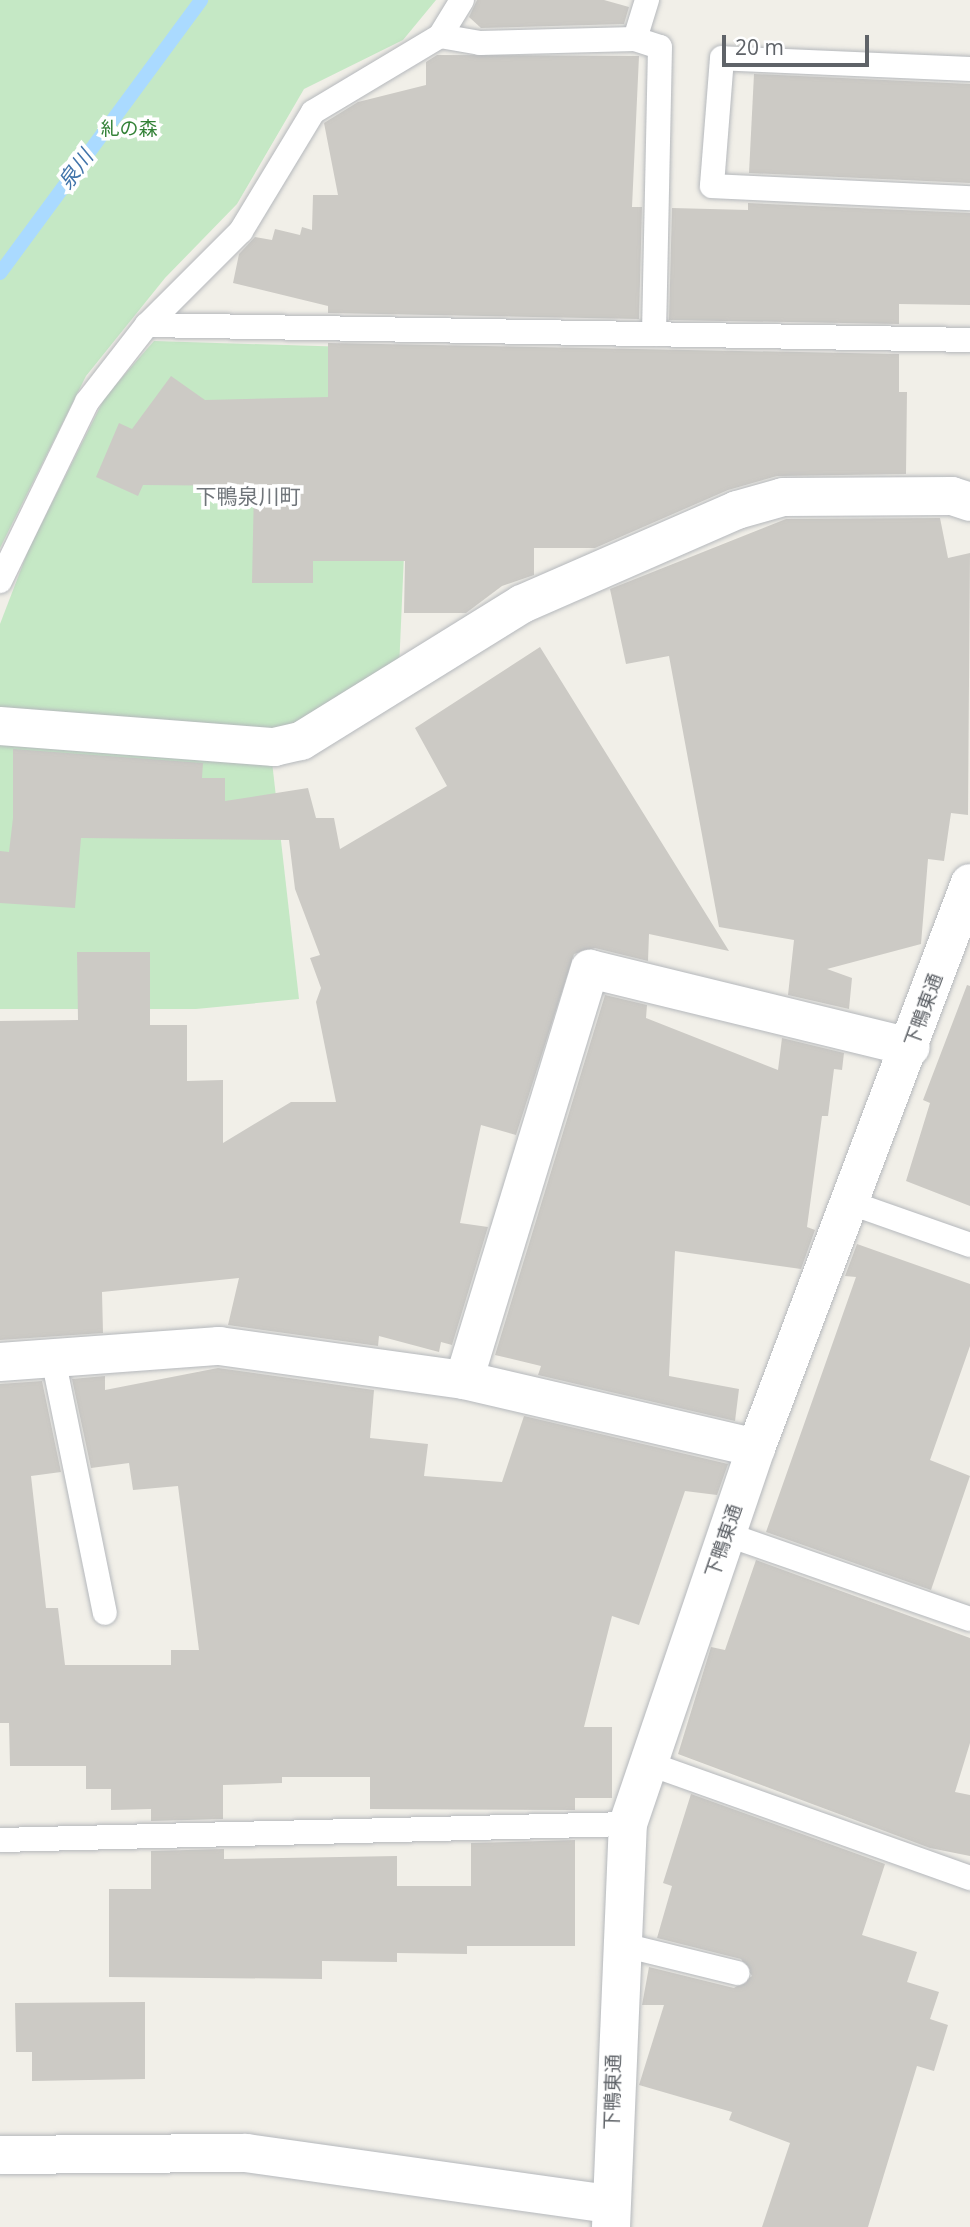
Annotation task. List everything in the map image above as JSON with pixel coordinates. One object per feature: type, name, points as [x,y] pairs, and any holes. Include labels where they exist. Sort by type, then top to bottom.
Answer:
[{"type":"street","points":[[0,726],[275,747],[302,741],[522,604],[737,510],[783,497],[952,496],[970,502]]},
{"type":"street","name":"下鴨東通","points":[[610,2216],[619,1944],[628,1824],[756,1448],[911,1047],[970,883]]},
{"type":"street","points":[[464,1380],[590,969],[911,1047]]},
{"type":"street","points":[[0,1362],[219,1346],[464,1380],[756,1448]]},
{"type":"street","points":[[0,2155],[246,2153],[610,2216]]},
{"type":"lane","points":[[0,581],[87,402],[147,325],[241,231],[313,112],[440,36],[462,0]]},
{"type":"lane","points":[[635,39],[647,0]]},
{"type":"lane","points":[[440,36],[480,43],[635,39],[660,47],[654,334]]},
{"type":"lane","points":[[970,69],[722,58],[712,186],[970,198]]},
{"type":"lane","points":[[147,325],[970,340]]},
{"type":"lane","points":[[850,1203],[970,1245]]},
{"type":"lane","points":[[53,1358],[104,1614]]},
{"type":"lane","points":[[726,1534],[970,1619]]},
{"type":"lane","points":[[650,1764],[970,1878]]},
{"type":"lane","points":[[0,1840],[628,1824]]},
{"type":"lane","points":[[619,1944],[737,1973]]},
{"type":"green space","name":"糺の森","points":[[0,0],[436,0],[403,40],[304,89],[237,204],[165,278],[86,376],[0,548]]},
{"type":"green space","points":[[154,341],[413,349],[399,669],[294,732],[0,710],[0,624],[28,551],[105,397]]},
{"type":"green space","points":[[0,741],[271,753],[299,999],[196,1009],[0,1009]]},
{"type":"building","points":[[477,0],[604,0],[629,7],[624,24],[481,28],[469,17]]},
{"type":"building","points":[[437,55],[639,56],[632,207],[642,207],[639,319],[328,313],[328,306],[233,283],[239,254],[255,237],[272,240],[275,229],[300,235],[302,227],[312,230],[313,195],[338,195],[324,123],[358,102],[426,85],[426,62]]},
{"type":"building","points":[[754,74],[970,84],[970,183],[749,173]]},
{"type":"building","points":[[748,203],[970,213],[970,305],[899,304],[899,324],[669,320],[672,208],[748,210]]},
{"type":"building","points":[[328,343],[899,354],[899,392],[907,392],[906,474],[777,476],[728,490],[595,548],[534,548],[534,575],[502,586],[466,613],[404,613],[405,561],[313,561],[313,583],[252,583],[254,486],[143,485],[138,496],[96,477],[119,423],[132,429],[171,376],[205,400],[328,397]]},
{"type":"building","points":[[940,518],[948,558],[970,553],[968,815],[951,813],[944,861],[928,859],[921,944],[827,969],[852,978],[849,1009],[788,995],[794,940],[719,927],[669,656],[626,664],[610,589],[786,519]]},
{"type":"building","points":[[540,647],[729,951],[649,934],[648,961],[595,948],[574,954],[516,1135],[481,1125],[460,1223],[488,1227],[452,1345],[441,1342],[439,1352],[379,1336],[378,1346],[228,1325],[239,1278],[102,1292],[103,1333],[0,1340],[0,1021],[78,1020],[77,952],[150,952],[150,1025],[187,1025],[187,1081],[223,1080],[223,1143],[291,1102],[336,1102],[316,1002],[321,988],[310,958],[320,955],[295,889],[289,840],[81,838],[75,908],[0,903],[0,851],[9,852],[13,818],[13,749],[203,763],[202,778],[225,778],[225,801],[308,788],[316,818],[334,818],[340,849],[447,786],[415,728]]},
{"type":"building","points":[[967,985],[970,986],[970,1206],[906,1181],[930,1103],[923,1100]]},
{"type":"building","points":[[605,995],[647,1005],[646,1018],[778,1070],[782,1038],[844,1053],[842,1070],[834,1069],[828,1116],[822,1116],[807,1227],[815,1230],[801,1269],[675,1251],[669,1376],[739,1389],[735,1421],[538,1375],[541,1366],[495,1355]]},
{"type":"building","points":[[857,1244],[970,1284],[970,1346],[930,1460],[970,1476],[931,1590],[766,1532],[856,1277],[845,1276]]},
{"type":"building","points":[[218,1368],[374,1390],[370,1438],[428,1444],[424,1476],[502,1482],[524,1416],[728,1464],[717,1495],[685,1491],[639,1625],[612,1616],[584,1727],[612,1727],[612,1798],[575,1798],[575,1810],[370,1809],[370,1777],[282,1777],[282,1783],[223,1785],[223,1819],[151,1821],[151,1809],[111,1810],[111,1789],[86,1789],[86,1766],[10,1766],[9,1723],[0,1723],[0,1384],[42,1381],[61,1472],[31,1476],[46,1608],[58,1608],[65,1665],[171,1665],[171,1650],[199,1650],[178,1486],[133,1490],[129,1463],[91,1468],[72,1379],[105,1376],[105,1390]]},
{"type":"building","points":[[756,1560],[970,1638],[970,1743],[955,1792],[970,1795],[970,1856],[930,1848],[678,1754],[711,1647],[725,1650]]},
{"type":"building","points":[[691,1794],[885,1864],[862,1935],[917,1952],[907,1982],[939,1992],[930,2019],[948,2025],[934,2071],[917,2066],[868,2227],[762,2227],[790,2143],[729,2120],[732,2112],[639,2085],[664,2005],[642,2005],[649,1967],[734,1988],[752,1976],[741,1959],[657,1938],[672,1886],[663,1883]]},
{"type":"building","points":[[575,1840],[575,1946],[467,1946],[467,1954],[397,1953],[397,1962],[322,1961],[322,1979],[109,1977],[109,1889],[151,1889],[151,1851],[224,1849],[224,1859],[397,1856],[397,1886],[471,1886],[471,1843]]},
{"type":"building","points":[[145,2002],[145,2079],[32,2081],[32,2052],[16,2052],[15,2003]]},
{"type":"waterway","name":"泉川","points":[[0,273],[201,0]]},
{"type":"district","name":"下鴨泉川町","points":[[248,496]]}]
